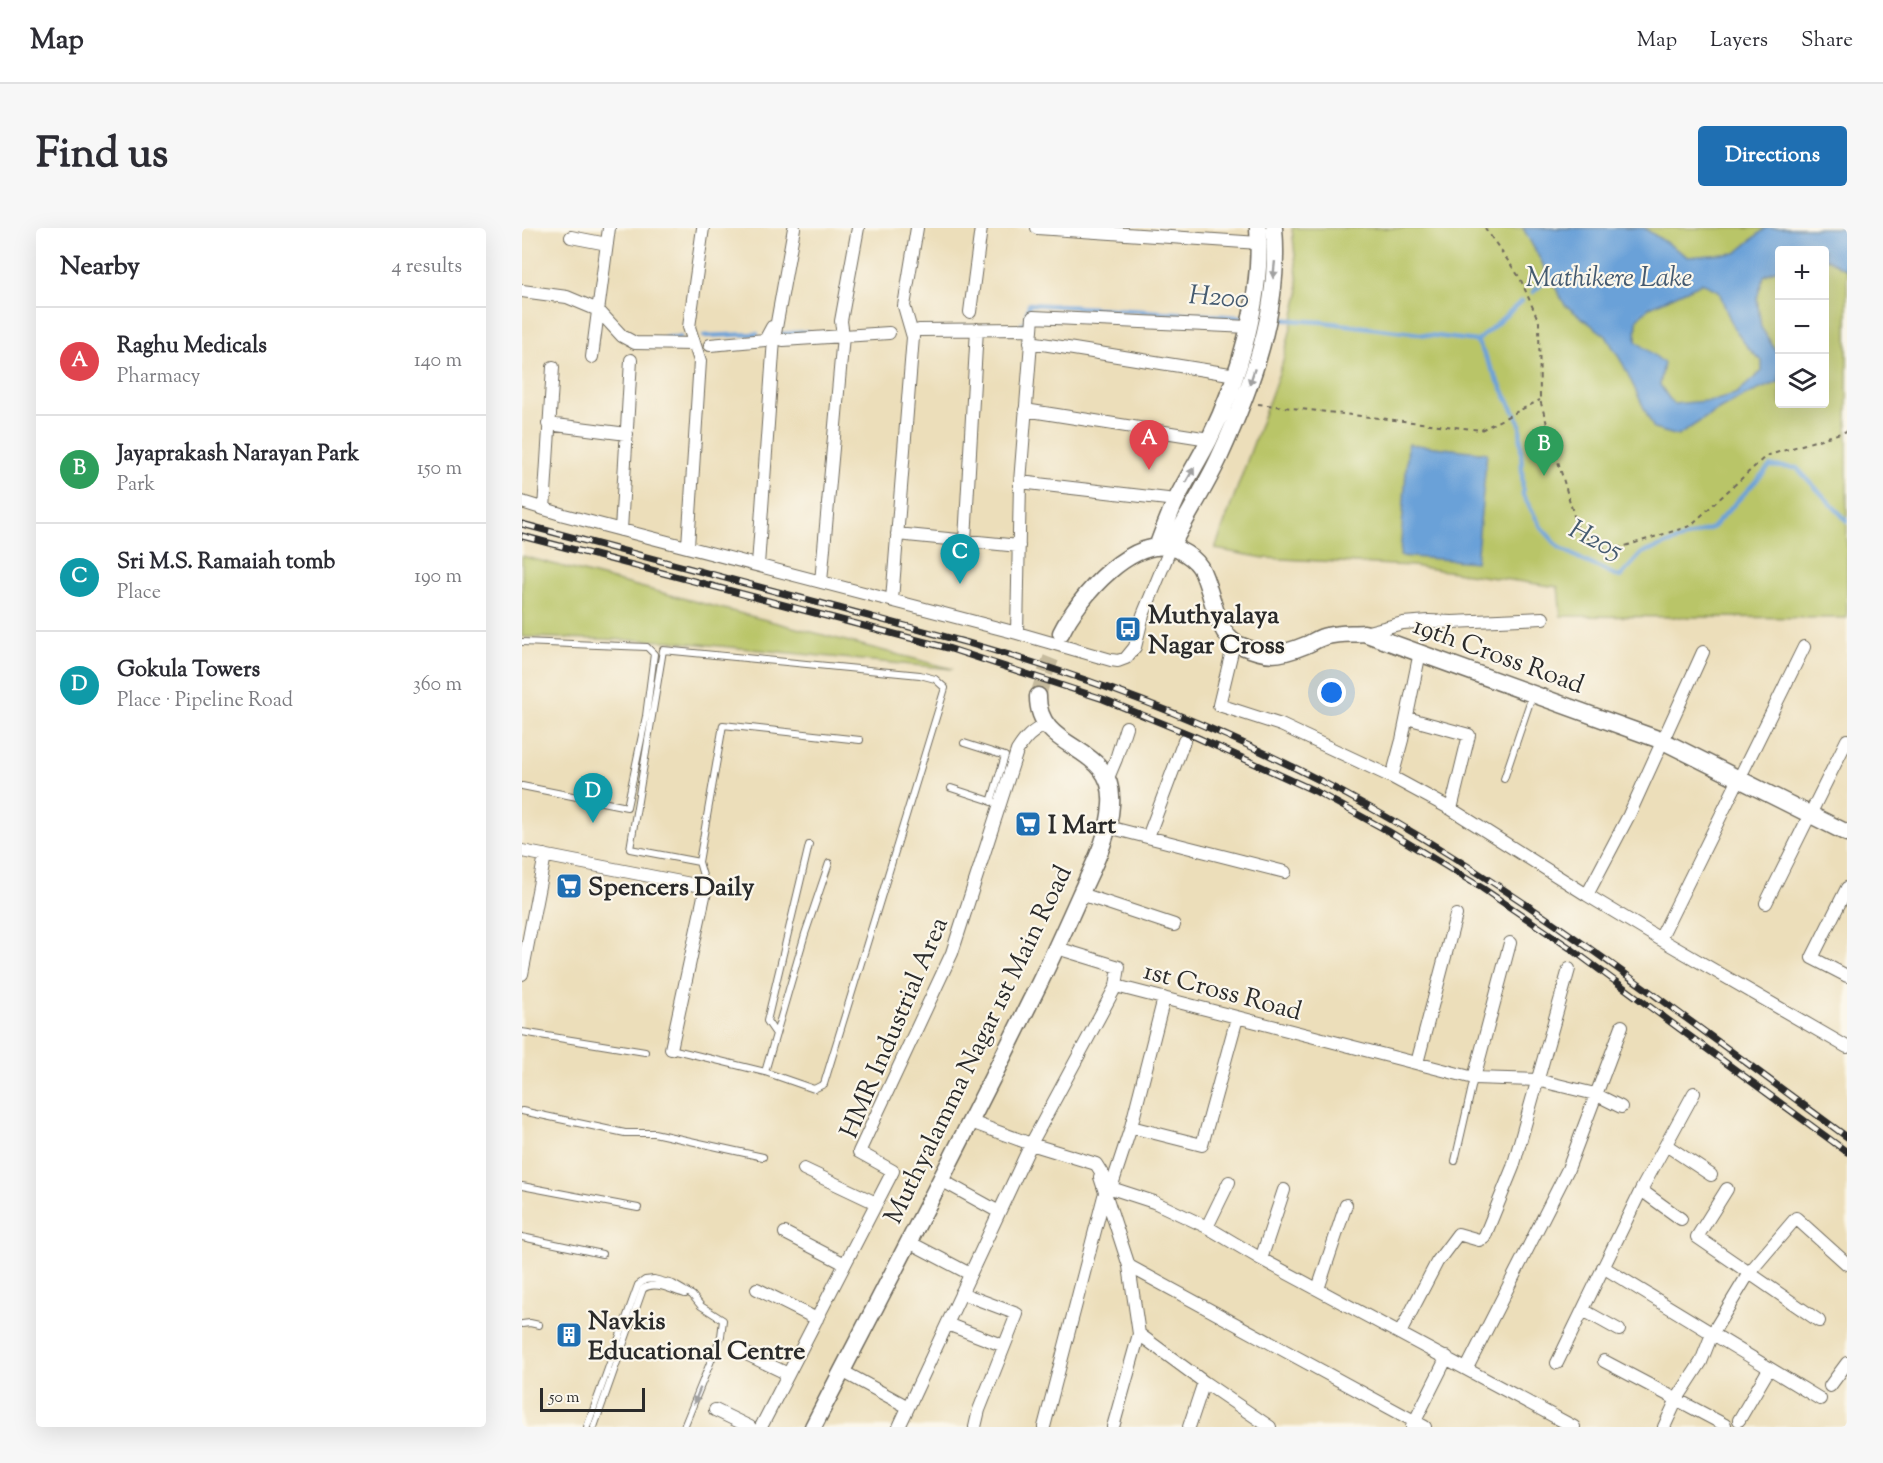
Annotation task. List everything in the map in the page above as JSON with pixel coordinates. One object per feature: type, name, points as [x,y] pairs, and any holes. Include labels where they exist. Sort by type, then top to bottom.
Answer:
[{"type":"street","points":[[592,357],[609,228]]},
{"type":"street","points":[[688,546],[700,361],[689,327],[703,228]]},
{"type":"street","points":[[758,565],[774,339],[794,228]]},
{"type":"street","points":[[821,582],[843,336],[841,321],[858,228]]},
{"type":"street","points":[[892,600],[913,337],[904,306],[917,228]]},
{"type":"street","points":[[970,312],[981,228]]},
{"type":"street","points":[[522,502],[1017,633],[1110,660],[1118,661],[1126,658],[1135,647],[1176,500],[1209,439],[1236,375],[1251,321],[1258,236],[1037,228]]},
{"type":"street","points":[[1164,547],[1218,460],[1242,402],[1270,317],[1276,249],[1274,228]]},
{"type":"street","points":[[571,237],[607,243]]},
{"type":"street","points":[[522,291],[567,297],[598,310],[622,336],[635,343],[694,344]]},
{"type":"street","points":[[1017,633],[1020,482],[1033,317],[1251,321]]},
{"type":"street","points":[[710,345],[765,340],[769,330],[777,325]]},
{"type":"street","points":[[965,540],[976,329]]},
{"type":"street","points":[[919,330],[1031,329]]},
{"type":"street","points":[[783,340],[889,333]]},
{"type":"street","points":[[1030,342],[1236,375]]},
{"type":"street","points":[[621,530],[632,360]]},
{"type":"street","points":[[544,509],[553,367]]},
{"type":"street","points":[[1025,410],[1209,439]]},
{"type":"street","points":[[548,424],[627,434]]},
{"type":"street","points":[[1020,482],[1176,500]]},
{"type":"street","points":[[897,534],[1019,546]]},
{"type":"street","points":[[1061,633],[1070,615],[1095,584],[1111,570],[1136,554],[1164,547],[1189,555],[1200,566],[1222,627],[1234,643],[1219,705],[1281,725],[1392,777],[1451,809],[1660,939],[1847,1047]]},
{"type":"street","points":[[1364,633],[1412,622],[1543,618]]},
{"type":"street","name":"19th Cross Road","points":[[1234,643],[1271,656],[1287,653],[1328,636],[1364,633],[1663,741],[1847,833]]},
{"type":"street","points":[[1660,939],[1804,647]]},
{"type":"street","points":[[1392,777],[1420,652]]},
{"type":"street","points":[[1587,895],[1629,815],[1703,652]]},
{"type":"street","points":[[1038,696],[1038,708],[1045,725],[1058,737],[1101,767],[1107,778]]},
{"type":"street","points":[[1407,718],[1469,735],[1451,809]]},
{"type":"street","name":"HMR Industrial Area","points":[[761,1427],[893,1171],[859,1152],[952,953],[996,803],[1017,751],[1033,731],[1045,725]]},
{"type":"street","points":[[1107,778],[1116,759],[1126,727]]},
{"type":"street","points":[[1766,903],[1847,740]]},
{"type":"street","points":[[1148,837],[1184,741]]},
{"type":"street","name":"Muthyalamma Nagar 1st Main Road","points":[[813,1427],[971,1122],[1057,948],[1105,838],[1111,805],[1111,791],[1107,778]]},
{"type":"street","points":[[1108,826],[1285,872]]},
{"type":"street","points":[[522,851],[706,887],[671,1049]]},
{"type":"street","points":[[522,974],[545,855]]},
{"type":"street","points":[[1847,888],[1812,958],[1847,976]]},
{"type":"street","name":"1st Cross Road","points":[[1081,894],[1174,925]]},
{"type":"street","points":[[1417,1063],[1456,915]]},
{"type":"street","points":[[1474,1078],[1510,943]]},
{"type":"street","points":[[1057,948],[1119,968],[1116,986]]},
{"type":"street","points":[[1400,1333],[1437,1262],[1458,1234],[1484,1238],[1513,1167],[1569,969]]},
{"type":"street","name":"1st Cross Road","points":[[899,1427],[1031,1144],[1116,986],[1474,1078],[1537,1080],[1595,1094],[1621,1107]]},
{"type":"street","points":[[1044,1427],[1108,1192],[1131,1127],[1164,998]]},
{"type":"street","points":[[1131,1127],[1202,1145],[1237,1018]]},
{"type":"street","points":[[1467,1368],[1568,1169],[1622,1026]]},
{"type":"street","points":[[1557,1363],[1641,1190],[1694,1093]]},
{"type":"street","points":[[971,1122],[1096,1164],[1108,1192],[1129,1266],[1139,1334],[1113,1427]]},
{"type":"street","points":[[1666,1144],[1711,1175]]},
{"type":"street","points":[[804,1169],[876,1203]]},
{"type":"street","points":[[941,1180],[999,1212]]},
{"type":"street","points":[[1207,1227],[1229,1182]]},
{"type":"street","points":[[1261,1259],[1284,1190]]},
{"type":"street","points":[[1641,1190],[1681,1219]]},
{"type":"street","points":[[1727,1190],[1697,1237],[1819,1321]]},
{"type":"street","points":[[1108,1192],[1154,1202],[1207,1227],[1261,1259],[1574,1427]]},
{"type":"street","points":[[1317,1289],[1346,1205]]},
{"type":"street","points":[[1664,1427],[1677,1399],[1701,1362],[1712,1334],[1749,1273],[1796,1218],[1847,1264]]},
{"type":"street","points":[[785,1233],[845,1264]]},
{"type":"street","points":[[909,1242],[970,1274]]},
{"type":"street","points":[[1129,1266],[1417,1425],[1447,1357]]},
{"type":"street","points":[[1603,1267],[1820,1399]]},
{"type":"street","points":[[757,1289],[817,1319]]},
{"type":"street","points":[[961,1293],[1017,1314],[975,1427]]},
{"type":"street","points":[[1583,1310],[1619,1330]]},
{"type":"street","points":[[947,1324],[1004,1346]]},
{"type":"street","points":[[1139,1334],[1270,1427]]},
{"type":"street","points":[[738,1350],[788,1374]]},
{"type":"street","points":[[1604,1361],[1725,1425]]},
{"type":"street","points":[[1830,1386],[1847,1363]]},
{"type":"street","points":[[1739,1420],[1769,1368]]},
{"type":"street","points":[[842,1371],[908,1407]]},
{"type":"street","points":[[1189,1427],[1204,1382]]},
{"type":"street","points":[[716,1410],[750,1427]]},
{"type":"lane","points":[[522,642],[647,647],[654,654],[646,716],[627,807],[522,786]]},
{"type":"lane","points":[[671,1049],[765,1072],[814,1089],[824,1084],[945,688],[935,679],[920,675],[663,650],[630,849],[699,862]]},
{"type":"lane","points":[[1504,780],[1533,693]]},
{"type":"lane","points":[[706,887],[699,862],[723,725],[860,740]]},
{"type":"lane","points":[[951,788],[996,803],[1005,756],[964,743]]},
{"type":"lane","points":[[776,1034],[767,1021],[809,845]]},
{"type":"lane","points":[[765,1072],[805,934],[829,863]]},
{"type":"lane","points":[[522,1032],[645,1052]]},
{"type":"lane","points":[[1455,1161],[1474,1078]]},
{"type":"lane","points":[[522,1111],[625,1133],[654,1133],[764,1157]]},
{"type":"lane","points":[[522,1186],[638,1208]]},
{"type":"lane","points":[[522,1237],[602,1254]]},
{"type":"lane","points":[[587,1427],[638,1285],[645,1280],[654,1279],[673,1284],[692,1295],[701,1306],[723,1320],[724,1327],[684,1427]]},
{"type":"lane","points":[[594,1427],[643,1289],[648,1285],[655,1285],[692,1295]]},
{"type":"lane","points":[[522,1324],[539,1325]]},
{"type":"path","points":[[1485,228],[1520,278],[1539,322],[1540,400],[1578,533],[1609,551],[1690,525],[1766,456],[1847,431]]},
{"type":"path","points":[[1242,402],[1481,430],[1540,400]]},
{"type":"green space","points":[[1292,228],[1847,228],[1847,618],[1561,616],[1558,587],[1412,566],[1264,558],[1215,549],[1282,365],[1299,294]]},
{"type":"green space","points":[[522,556],[953,669],[669,641],[522,637]]},
{"type":"water","name":"Mathikere Lake","points":[[1523,228],[1644,228],[1688,257],[1736,253],[1766,228],[1847,228],[1847,270],[1829,260],[1829,246],[1775,246],[1775,270],[1764,276],[1757,298],[1761,327],[1775,350],[1775,384],[1727,405],[1678,436],[1654,429],[1623,364],[1606,336],[1565,305]],"holes":[[[1702,283],[1719,291],[1726,311],[1741,338],[1762,361],[1762,371],[1737,393],[1717,400],[1673,404],[1660,385],[1664,363],[1636,341],[1637,319],[1650,307]]]},
{"type":"water","points":[[1408,444],[1487,453],[1476,562],[1400,556]]},
{"type":"waterway","name":"H200","points":[[1533,292],[1554,273]]},
{"type":"waterway","name":"H200","points":[[1022,324],[1025,324],[1029,304],[1323,322],[1477,341],[1522,301]]},
{"type":"waterway","name":"H200","points":[[780,334],[808,332]]},
{"type":"waterway","name":"H200","points":[[704,336],[757,334]]},
{"type":"waterway","name":"H200","points":[[665,338],[680,337]]},
{"type":"waterway","name":"H205","points":[[1477,341],[1520,423],[1523,495],[1541,527],[1559,547],[1584,561],[1620,577],[1642,553],[1712,528],[1770,466],[1797,468],[1847,521]]},
{"type":"tunnel","points":[[1038,696],[1061,633]]},
{"type":"railway","points":[[522,524],[1029,661],[1158,707],[1256,749],[1389,818],[1524,903],[1655,995],[1847,1137]]},
{"type":"railway","points":[[522,536],[948,648],[1103,699],[1196,737],[1315,791],[1388,831],[1482,888],[1570,948],[1847,1152]]},
{"type":"place","name":"Raghu Medicals","points":[[1149,470]]},
{"type":"place","name":"Jayaprakash Narayan Park","points":[[1544,476]]},
{"type":"place","name":"Sri M.S. Ramaiah tomb","points":[[960,584]]},
{"type":"place","name":"Muthyalaya Nagar Cross","points":[[1128,629]]},
{"type":"place","name":"Gokula Towers","points":[[593,823]]},
{"type":"place","name":"I Mart","points":[[1028,824]]},
{"type":"place","name":"Spencers Daily","points":[[569,886]]},
{"type":"place","name":"Navkis Educational Centre","points":[[569,1335]]}]
